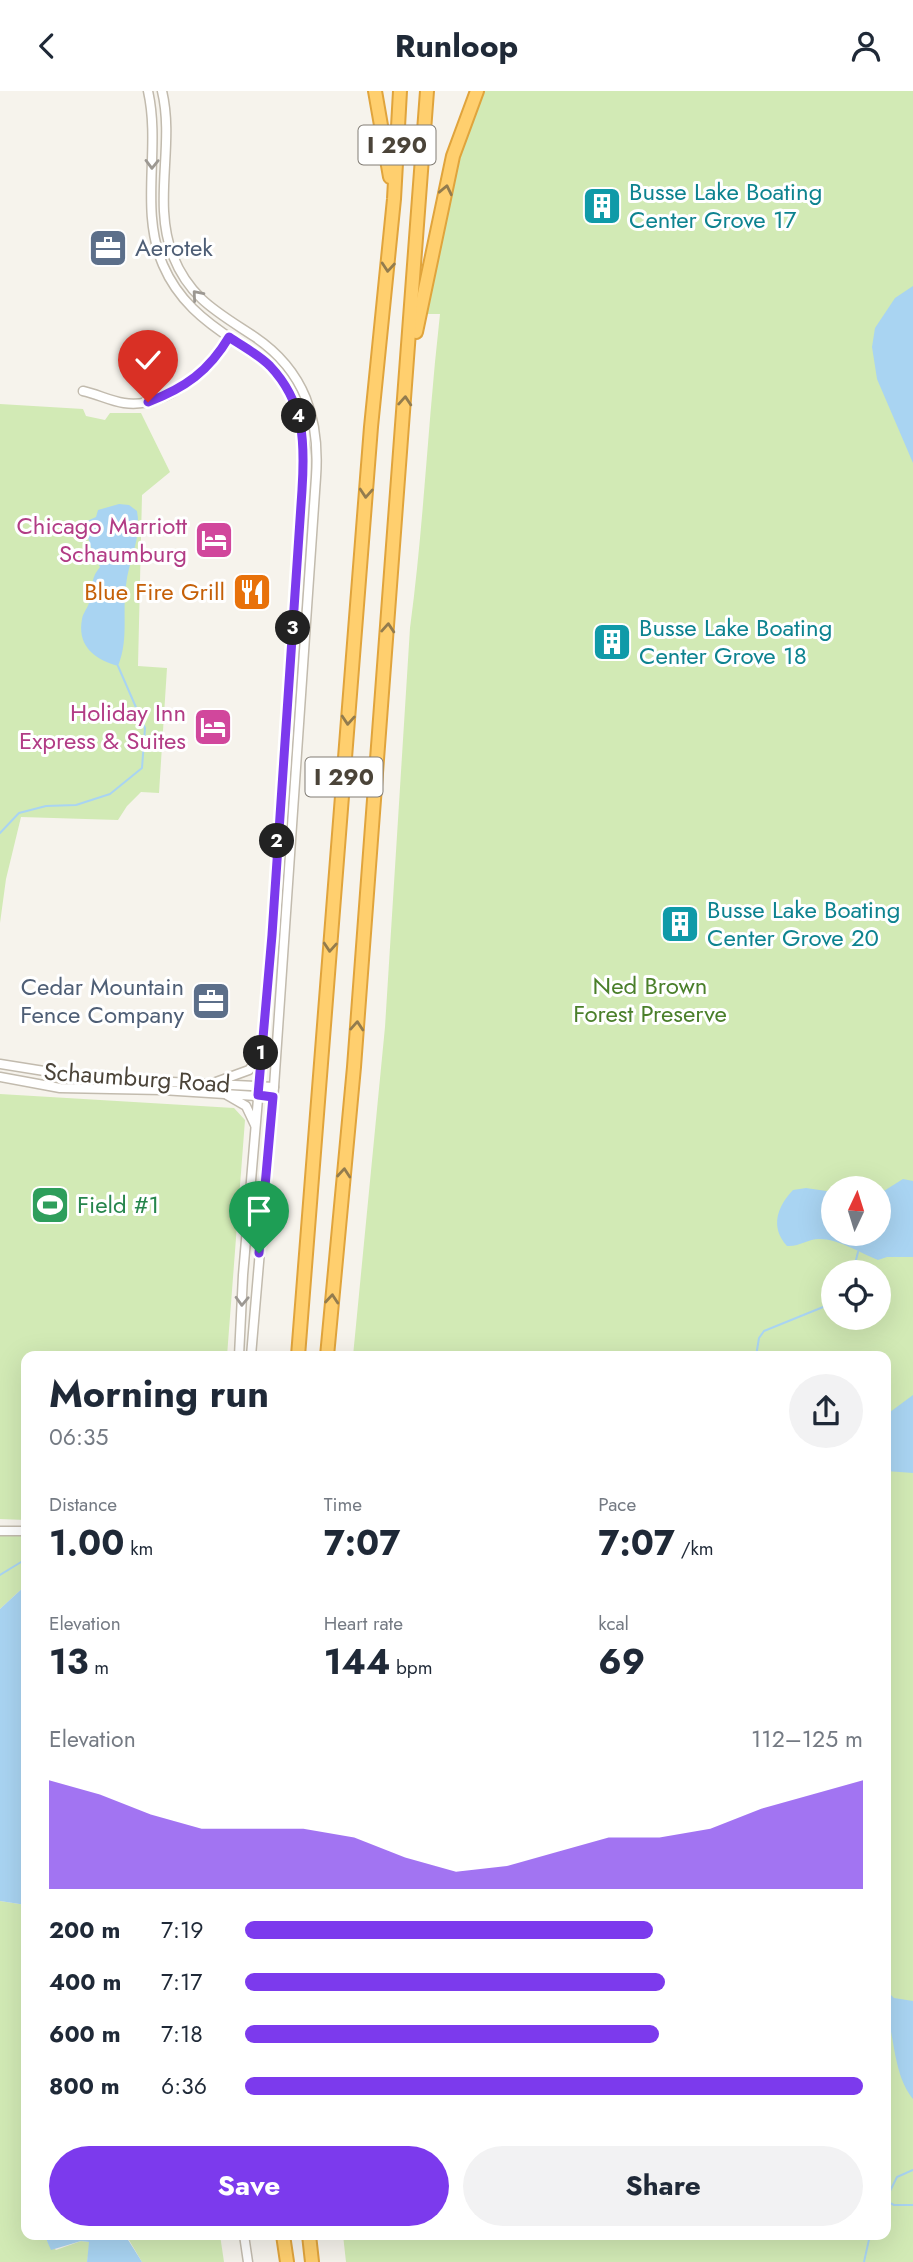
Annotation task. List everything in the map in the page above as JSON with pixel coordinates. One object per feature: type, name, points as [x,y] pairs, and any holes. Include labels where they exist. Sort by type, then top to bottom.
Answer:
[{"type":"highway","points":[[375,91],[394,199]]},
{"type":"highway","name":"I 290","points":[[298,1351],[371,427],[394,199],[400,91]]},
{"type":"highway","name":"I 290","points":[[327,1351],[354,1067],[427,91]]},
{"type":"highway","points":[[407,377],[453,156],[477,91]]},
{"type":"highway","points":[[284,2240],[287,2262]]},
{"type":"highway","points":[[310,2240],[312,2262]]},
{"type":"street","points":[[148,91],[152,118],[150,206],[156,246],[173,285],[183,300],[208,323],[261,358],[270,367],[286,388],[299,416],[304,448],[272,935],[243,1275],[239,1351]]},
{"type":"street","points":[[162,91],[166,132],[165,227],[174,258],[191,289],[203,302],[267,347],[289,369],[307,400],[317,436],[273,1092],[251,1351]]},
{"type":"street","points":[[83,391],[126,403],[148,402],[198,377],[211,364],[229,337]]},
{"type":"street","points":[[210,1084],[249,1070],[261,1054]]},
{"type":"street","name":"Schaumburg Road","points":[[0,1064],[88,1078],[210,1084],[273,1092]]},
{"type":"street","name":"Schaumburg Road","points":[[0,1076],[61,1088],[224,1093],[259,1091]]},
{"type":"street","points":[[224,1093],[246,1106],[256,1125]]},
{"type":"street","points":[[0,1531],[21,1531]]},
{"type":"street","points":[[245,2240],[248,2262]]},
{"type":"green space","name":"Ned Brown Forest Preserve","points":[[477,91],[913,91],[913,2262],[346,2262],[344,2240],[891,2240],[891,1351],[353,1351],[385,1027],[410,628],[440,314],[420,314],[453,156]]},
{"type":"green space","points":[[0,404],[83,409],[86,416],[105,420],[110,413],[141,413],[170,472],[142,495],[138,666],[167,668],[159,793],[141,792],[118,820],[21,817],[6,879],[0,923]]},
{"type":"green space","points":[[0,1094],[234,1108],[245,1120],[227,1351],[21,1351],[21,1520],[0,1519]]},
{"type":"green space","points":[[21,1535],[21,1590],[0,1609],[0,1536]]},
{"type":"green space","points":[[0,1901],[21,1904],[21,2240],[47,2240],[56,2250],[81,2241],[90,2242],[87,2262],[0,2262]]},
{"type":"green space","points":[[129,2240],[221,2240],[224,2262],[142,2262]]},
{"type":"water","points":[[913,286],[913,463],[877,379],[872,347],[875,328],[895,298]]},
{"type":"water","points":[[119,504],[129,505],[137,511],[138,531],[126,585],[124,636],[118,666],[89,650],[82,637],[81,628],[93,580],[100,567],[88,539],[87,521],[96,517],[98,510]]},
{"type":"water","points":[[903,1179],[913,1181],[913,1257],[887,1257],[878,1260],[846,1246],[891,1246],[891,1186]]},
{"type":"water","points":[[806,1188],[821,1190],[821,1240],[787,1246],[777,1224],[780,1210],[793,1190]]},
{"type":"water","points":[[913,1395],[913,1473],[891,1471],[891,1411]]},
{"type":"water","points":[[21,1590],[21,1904],[0,1901],[0,1609]]},
{"type":"water","points":[[891,1995],[894,1998],[913,2001],[913,2099],[903,2082],[891,2032]]},
{"type":"water","points":[[128,2240],[142,2262],[87,2262],[89,2242],[81,2241],[51,2250],[47,2241]]},
{"type":"waterway","points":[[0,833],[19,813],[46,806],[76,805],[110,794],[142,768],[145,728],[118,666]]},
{"type":"waterway","points":[[856,1260],[858,1252]]},
{"type":"waterway","points":[[757,1351],[759,1338],[764,1331],[821,1308]]},
{"type":"waterway","points":[[0,1575],[21,1562]]},
{"type":"waterway","points":[[891,2189],[897,2177],[913,2170]]},
{"type":"waterway","points":[[891,2204],[913,2205]]},
{"type":"waterway","points":[[864,2262],[869,2240]]},
{"type":"place","name":"Busse Lake Boating Center Grove 17","points":[[602,206]]},
{"type":"place","name":"Aerotek","points":[[108,248]]},
{"type":"place","name":"Chicago Marriott Schaumburg","points":[[214,540]]},
{"type":"place","name":"Blue Fire Grill","points":[[252,592]]},
{"type":"place","name":"Busse Lake Boating Center Grove 18","points":[[612,642]]},
{"type":"place","name":"Holiday Inn Express & Suites","points":[[213,727]]},
{"type":"place","name":"Busse Lake Boating Center Grove 20","points":[[680,924]]},
{"type":"place","name":"Cedar Mountain Fence Company","points":[[211,1001]]},
{"type":"place","name":"Field #1","points":[[50,1205]]},
{"type":"route","points":[[148,402],[198,377],[211,364],[229,337],[270,367],[286,388],[303,431],[292,641],[258,1095],[273,1097],[259,1253]]}]
